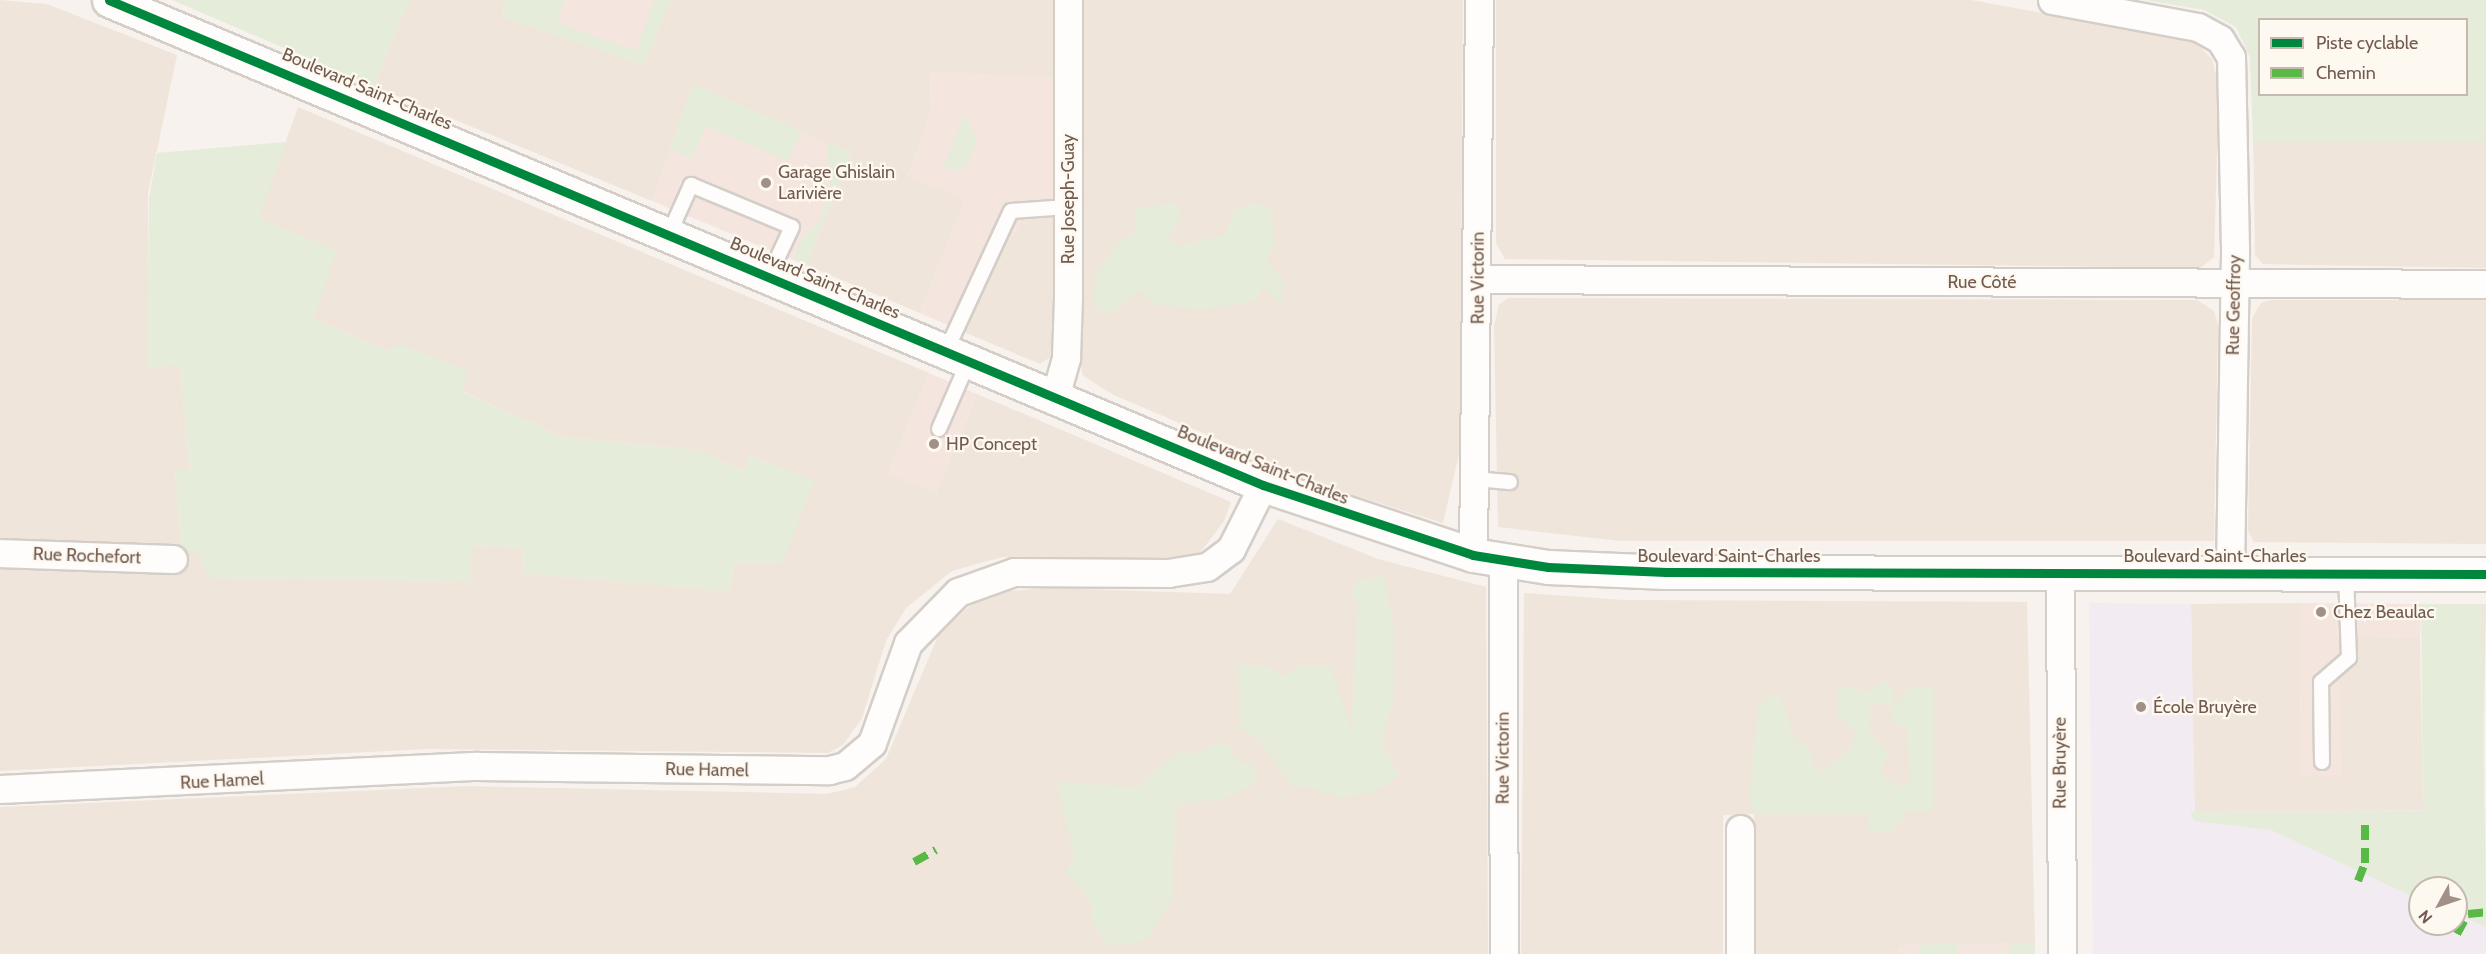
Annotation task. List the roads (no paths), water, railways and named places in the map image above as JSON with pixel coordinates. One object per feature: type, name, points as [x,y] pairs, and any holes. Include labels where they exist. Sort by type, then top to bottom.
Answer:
[{"type":"street","name":"Boulevard Saint-Charles","points":[[110,0],[1263,485],[1488,558],[1656,572],[2486,574]]},
{"type":"street","name":"Rue Joseph-Guay","points":[[1055,397],[1066,358],[1068,0]]},
{"type":"street","name":"Rue Victorin","points":[[1479,0],[1479,279],[1475,479],[1488,558],[1504,954]]},
{"type":"street","name":"Rue Geoffroy","points":[[2052,0],[2198,27],[2220,39],[2231,57],[2235,82],[2235,283],[2230,573]]},
{"type":"street","name":"Rue Côté","points":[[1479,279],[2486,284]]},
{"type":"street","name":"Rue Hamel","points":[[0,789],[477,766],[829,770],[845,766],[872,743],[908,643],[957,592],[1014,572],[1168,573],[1207,567],[1231,549],[1263,485]]},
{"type":"street","name":"Rue Rochefort","points":[[0,553],[173,559]]},
{"type":"street","name":"Rue Bruyère","points":[[2060,572],[2061,954]]},
{"type":"street","points":[[1740,829],[1740,954]]},
{"type":"lane","points":[[669,234],[691,186],[792,227],[769,276]]},
{"type":"lane","points":[[939,429],[957,356],[1011,211],[1068,207]]},
{"type":"lane","points":[[1475,479],[1510,482]]},
{"type":"lane","points":[[2322,762],[2321,682],[2349,658],[2346,574]]},
{"type":"place","name":"Garage Ghislain Larivière","points":[[766,183]]},
{"type":"place","name":"HP Concept","points":[[934,444]]},
{"type":"place","name":"Chez Beaulac","points":[[2321,612]]},
{"type":"place","name":"École Bruyère","points":[[2141,707]]}]
